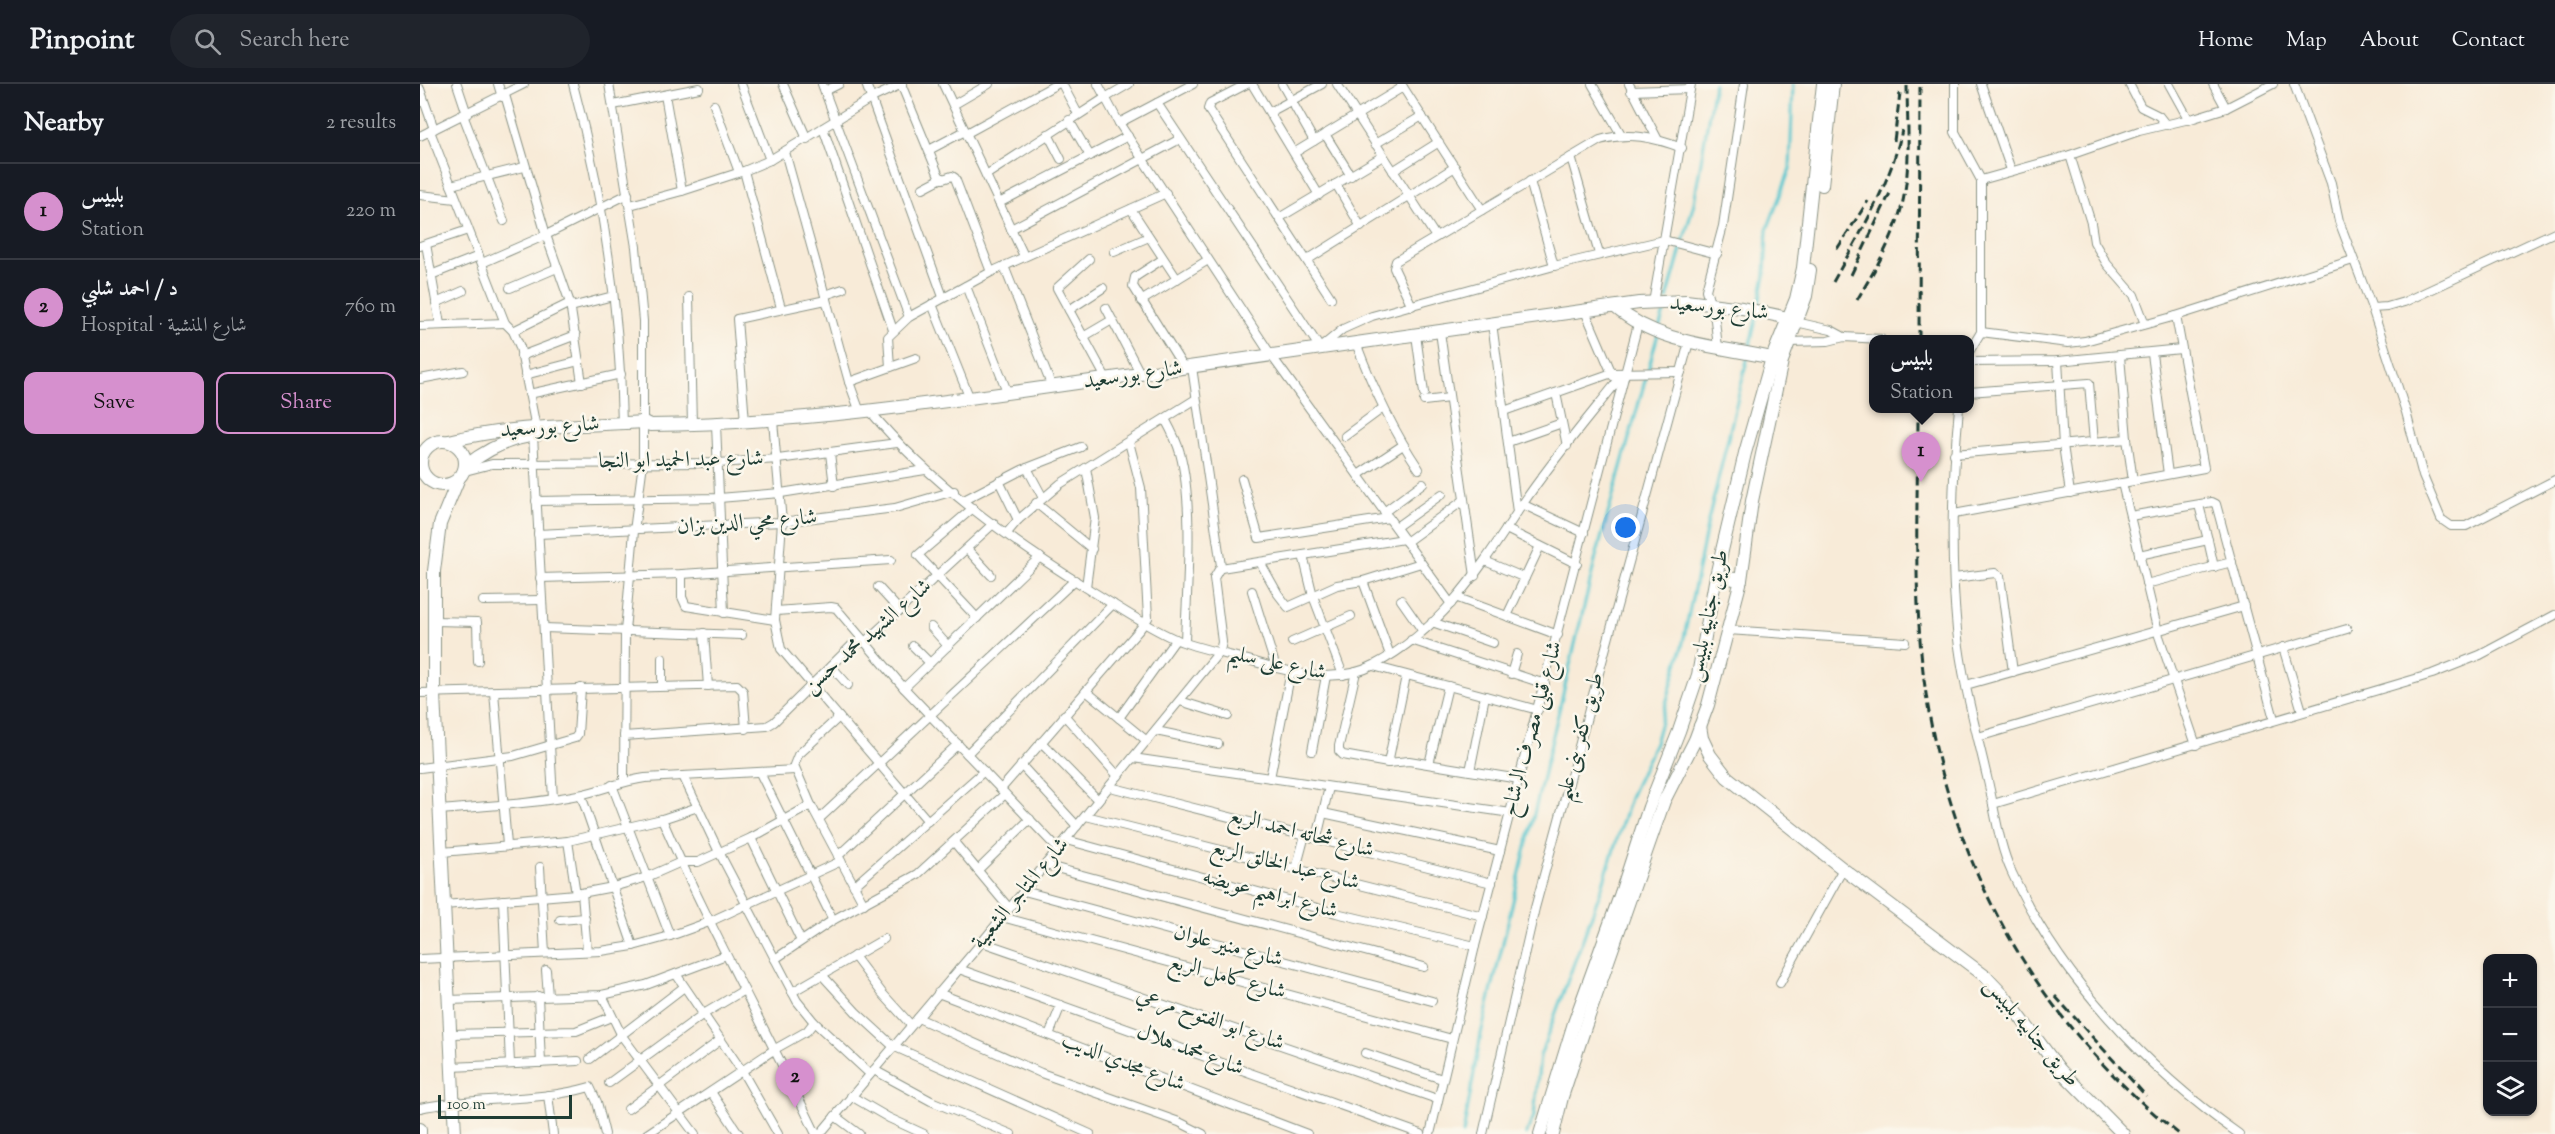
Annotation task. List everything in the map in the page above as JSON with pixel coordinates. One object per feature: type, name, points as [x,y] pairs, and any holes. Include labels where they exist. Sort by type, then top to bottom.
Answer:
[{"type":"main road","name":"طريق جنابيه بلبيس","points":[[1540,1134],[1664,801],[1695,740],[1728,630],[1741,580],[1754,492],[1803,268],[1823,84]]},
{"type":"main road","name":"طريق جنابيه بلبيس","points":[[1553,1134],[1580,1025],[1649,807],[1698,675],[1716,576],[1767,357],[1806,296],[1833,84]]},
{"type":"main road","name":"شارع بورسعيد","points":[[463,472],[491,448],[535,432],[622,424],[692,425],[773,421],[970,399],[1615,307],[1686,301],[1742,308],[1792,320]]},
{"type":"main road","name":"شارع بورسعيد","points":[[1615,307],[1638,324],[1651,330],[1683,340],[1767,357]]},
{"type":"main road","name":"شارع بورسعيد","points":[[449,441],[495,431],[535,432],[646,425]]},
{"type":"main road","points":[[454,1134],[434,694],[434,571],[437,539],[445,508],[463,472],[462,450],[449,441],[438,441],[425,445],[421,460],[421,473],[428,480],[438,485],[449,485],[463,472]]},
{"type":"main road","points":[[1716,576],[1741,580]]},
{"type":"main road","name":"طريق جنابيه بلبيس","points":[[1700,726],[1702,738],[1710,755],[1727,777],[1842,869],[1985,976],[2005,997],[2060,1070],[2121,1133]]},
{"type":"main road","points":[[1679,731],[1688,739],[1695,740]]},
{"type":"main road","points":[[420,1129],[420,1134]]},
{"type":"street","points":[[457,84],[465,115],[504,221]]},
{"type":"street","points":[[498,84],[504,96],[524,166],[570,305],[582,383]]},
{"type":"street","points":[[420,136],[524,84]]},
{"type":"street","points":[[573,84],[595,169],[602,207],[621,375],[622,424]]},
{"type":"street","points":[[609,84],[630,205],[643,321],[646,425],[626,632],[623,687],[624,781]]},
{"type":"street","points":[[741,84],[770,160]]},
{"type":"street","points":[[783,84],[807,139]]},
{"type":"street","points":[[839,84],[824,87],[909,317]]},
{"type":"street","points":[[866,84],[943,297]]},
{"type":"street","points":[[630,205],[742,172],[770,160],[872,98],[901,84],[942,178]]},
{"type":"street","points":[[943,84],[1024,256]]},
{"type":"street","points":[[953,105],[989,84]]},
{"type":"street","points":[[929,150],[1057,84]]},
{"type":"street","points":[[1062,84],[1078,114]]},
{"type":"street","points":[[1098,84],[1119,123],[1271,356],[1421,563],[1455,601],[1507,616],[1558,635]]},
{"type":"street","points":[[986,175],[1078,114],[1130,84]]},
{"type":"street","points":[[1119,123],[1194,84]]},
{"type":"street","points":[[1246,84],[1210,104],[1208,109],[1331,298]]},
{"type":"street","points":[[1252,84],[1319,195]]},
{"type":"street","points":[[1282,84],[1314,141]]},
{"type":"street","points":[[1270,112],[1322,84]]},
{"type":"street","points":[[1337,84],[1436,237]]},
{"type":"street","points":[[1592,84],[1622,136]]},
{"type":"street","points":[[1718,348],[1706,289],[1717,254],[1726,208],[1744,84]]},
{"type":"street","points":[[1955,84],[1955,132],[1981,180],[1981,332],[1974,343]]},
{"type":"street","points":[[1981,84],[2011,170]]},
{"type":"street","points":[[2129,84],[2141,107],[2154,113],[2166,125]]},
{"type":"street","points":[[2169,84],[2189,120]]},
{"type":"street","points":[[2213,84],[2226,108]]},
{"type":"street","points":[[1981,180],[2070,155],[2139,131],[2189,120],[2226,108],[2259,87],[2273,84]]},
{"type":"street","points":[[2294,84],[2331,183],[2339,221],[2372,308],[2406,412],[2423,476],[2441,519],[2451,526],[2466,526],[2555,480]]},
{"type":"street","points":[[1294,153],[1402,86],[1482,210]]},
{"type":"street","points":[[1655,303],[1668,240],[1691,87],[1630,87],[1657,138]]},
{"type":"street","points":[[612,105],[699,88]]},
{"type":"street","points":[[420,89],[456,199],[505,323],[513,331],[529,394],[535,432],[534,463],[553,799]]},
{"type":"street","points":[[665,95],[682,191]]},
{"type":"street","points":[[1157,103],[1320,348],[1357,321],[1599,254],[1668,240],[1717,254]]},
{"type":"street","points":[[714,105],[742,172],[781,308]]},
{"type":"street","points":[[1375,144],[1422,116]]},
{"type":"street","points":[[1069,120],[1090,156]]},
{"type":"street","points":[[823,128],[893,330]]},
{"type":"street","points":[[1048,134],[1061,159]]},
{"type":"street","points":[[1325,135],[1350,176]]},
{"type":"street","points":[[999,203],[1128,136]]},
{"type":"street","points":[[1412,306],[1394,264],[1600,140],[1622,136],[1657,138],[1682,148]]},
{"type":"street","points":[[1011,229],[1180,139]]},
{"type":"street","points":[[1393,171],[1439,142]]},
{"type":"street","points":[[785,152],[849,382],[865,411]]},
{"type":"street","points":[[2070,155],[2091,223],[2094,242],[2107,264],[2133,295],[2145,324]]},
{"type":"street","points":[[1280,218],[1383,156]]},
{"type":"street","points":[[1571,157],[1599,254]]},
{"type":"street","points":[[451,185],[524,166]]},
{"type":"street","points":[[1307,260],[1455,167]]},
{"type":"street","points":[[923,188],[942,178],[952,176],[955,178],[991,272]]},
{"type":"street","points":[[1530,181],[1554,266]]},
{"type":"street","points":[[1336,184],[1361,227]]},
{"type":"street","points":[[890,367],[887,342],[893,330],[909,317],[1024,256],[1166,193]]},
{"type":"street","points":[[431,275],[481,260],[546,235],[628,194]]},
{"type":"street","points":[[420,195],[456,199]]},
{"type":"street","points":[[1131,209],[1177,279]]},
{"type":"street","points":[[440,324],[423,245],[468,230]]},
{"type":"street","points":[[2372,308],[2404,302],[2555,232]]},
{"type":"street","points":[[1114,252],[1149,237]]},
{"type":"street","points":[[1089,259],[1057,288],[1107,380]]},
{"type":"street","points":[[1163,259],[1134,279],[1132,286],[1188,368],[1196,399],[1221,568],[1214,578],[1222,642],[1220,651]]},
{"type":"street","points":[[1141,301],[1208,260]]},
{"type":"street","points":[[1981,332],[2068,343],[2176,316],[2353,260]]},
{"type":"street","points":[[1004,266],[1052,387]]},
{"type":"street","points":[[510,288],[557,268]]},
{"type":"street","points":[[966,286],[1008,394]]},
{"type":"street","points":[[1069,310],[1103,288]]},
{"type":"street","points":[[745,422],[737,321],[741,316],[825,297],[843,289]]},
{"type":"street","points":[[436,303],[463,291]]},
{"type":"street","points":[[513,331],[570,305],[613,296]]},
{"type":"street","points":[[689,297],[692,425]]},
{"type":"street","points":[[932,304],[970,399]]},
{"type":"street","points":[[1106,308],[1141,375]]},
{"type":"street","points":[[1585,311],[1612,373],[1618,381]]},
{"type":"street","points":[[1954,514],[2204,466],[2176,316]]},
{"type":"street","points":[[1083,337],[1112,320]]},
{"type":"street","points":[[1792,320],[1831,330],[1844,337]]},
{"type":"street","points":[[420,326],[505,323]]},
{"type":"street","points":[[1492,323],[1508,442],[1520,508],[1584,534]]},
{"type":"street","name":"شارع قبلى مصرف الرشاح","points":[[1430,1134],[1475,946],[1628,373],[1638,324]]},
{"type":"street","points":[[1440,332],[1475,576]]},
{"type":"street","points":[[521,356],[576,335]]},
{"type":"street","points":[[1416,335],[1424,397],[1449,399]]},
{"type":"street","points":[[1788,342],[1836,340],[1844,337],[1869,338]]},
{"type":"street","name":"طريق كفر بنى عليم","points":[[1483,1134],[1535,908],[1681,372],[1683,340]]},
{"type":"street","points":[[1356,343],[1383,408],[1402,445],[1419,469]]},
{"type":"street","points":[[1974,362],[2058,361],[2152,354],[2181,349]]},
{"type":"street","points":[[2152,354],[2168,474]]},
{"type":"street","points":[[2120,356],[2133,481]]},
{"type":"street","points":[[849,382],[916,358]]},
{"type":"street","points":[[525,375],[579,361]]},
{"type":"street","points":[[2058,361],[2063,445],[2070,492]]},
{"type":"street","points":[[420,379],[463,371]]},
{"type":"street","points":[[1504,411],[1612,373],[1681,372]]},
{"type":"street","name":"شارع على سليم","points":[[865,411],[926,470],[974,508],[1040,557],[1113,604],[1176,639],[1276,668],[1326,676],[1342,675],[1373,666],[1411,640],[1455,601],[1567,446],[1618,381],[1628,373]]},
{"type":"street","points":[[529,394],[621,375]]},
{"type":"street","points":[[1974,392],[2089,383],[2094,442]]},
{"type":"street","points":[[1556,393],[1567,446]]},
{"type":"street","points":[[1008,533],[1018,520],[1039,501],[1086,468],[1196,399]]},
{"type":"street","points":[[1345,436],[1383,408]]},
{"type":"street","points":[[1958,413],[1954,454],[1954,579],[1957,632],[1966,686],[2002,849],[2031,910],[2065,961],[2105,1013],[2182,1092],[2239,1134]]},
{"type":"street","points":[[1165,419],[1184,468],[1187,520],[1185,641]]},
{"type":"street","points":[[773,421],[783,522],[775,616],[781,649],[928,821]]},
{"type":"street","points":[[1508,442],[1562,423]]},
{"type":"street","points":[[716,424],[724,613]]},
{"type":"street","points":[[1954,454],[2127,439]]},
{"type":"street","points":[[775,959],[832,920],[918,874],[954,842],[1003,791],[1021,765],[1146,622],[1149,613],[1143,512],[1138,476],[1129,442]]},
{"type":"street","name":"شارع عبد الحميد ابو النجا","points":[[463,472],[482,465],[718,463],[778,459],[897,443]]},
{"type":"street","points":[[1358,475],[1402,445]]},
{"type":"street","points":[[964,500],[1027,468],[1081,447]]},
{"type":"street","points":[[830,453],[834,486]]},
{"type":"street","points":[[1027,468],[1039,501],[1092,549]]},
{"type":"street","points":[[1086,468],[1095,509],[1086,587]]},
{"type":"street","points":[[536,501],[719,498],[834,486],[926,470]]},
{"type":"street","points":[[1242,478],[1259,538],[1387,515],[1423,483]]},
{"type":"street","points":[[999,481],[1018,520]]},
{"type":"street","points":[[2122,483],[2158,632],[2196,745]]},
{"type":"street","name":"شارع محي الدين بزان","points":[[538,534],[783,522],[895,508],[954,491]]},
{"type":"street","points":[[1396,527],[1442,494]]},
{"type":"street","points":[[1221,568],[1405,540],[1464,500]]},
{"type":"street","points":[[2130,516],[2212,502],[2217,506],[2274,719]]},
{"type":"street","points":[[2199,504],[2214,567]]},
{"type":"street","points":[[974,508],[918,555],[977,618]]},
{"type":"street","name":"شارع الشهيد محمد حسن","points":[[624,736],[746,729],[767,726],[774,722],[853,644],[865,642],[994,523]]},
{"type":"street","points":[[1506,529],[1576,564]]},
{"type":"street","points":[[2139,555],[2208,540]]},
{"type":"street","points":[[1507,616],[1540,546]]},
{"type":"street","points":[[967,549],[991,575]]},
{"type":"street","points":[[1303,555],[1313,596],[1342,675]]},
{"type":"street","points":[[904,688],[1040,557]]},
{"type":"street","points":[[540,578],[682,574],[891,560]]},
{"type":"street","points":[[1485,561],[1525,578]]},
{"type":"street","points":[[1260,562],[1286,606],[1337,585],[1421,563]]},
{"type":"street","points":[[2146,584],[2232,562]]},
{"type":"street","points":[[1954,579],[1995,573],[2000,576],[2013,672]]},
{"type":"street","points":[[682,574],[683,603],[691,608],[724,613],[775,616],[834,607],[904,688],[1058,849]]},
{"type":"street","points":[[819,819],[1075,580]]},
{"type":"street","points":[[1363,580],[1390,655]]},
{"type":"street","points":[[878,587],[900,610]]},
{"type":"street","points":[[1252,591],[1276,668]]},
{"type":"street","points":[[483,601],[541,600]]},
{"type":"street","points":[[1401,600],[1422,630]]},
{"type":"street","points":[[967,754],[1113,604]]},
{"type":"street","points":[[1966,686],[2244,606]]},
{"type":"street","points":[[1993,804],[2432,674],[2480,655],[2555,615]]},
{"type":"street","points":[[1292,642],[1351,616]]},
{"type":"street","points":[[434,621],[477,622],[478,661]]},
{"type":"street","points":[[1432,622],[1493,643]]},
{"type":"street","points":[[931,627],[948,646]]},
{"type":"street","points":[[543,628],[742,635]]},
{"type":"street","points":[[1978,737],[2347,629]]},
{"type":"street","points":[[1728,630],[1905,642]]},
{"type":"street","points":[[704,633],[708,686]]},
{"type":"street","points":[[1119,718],[1176,639]]},
{"type":"street","points":[[1411,640],[1545,684]]},
{"type":"street","points":[[913,646],[930,663]]},
{"type":"street","points":[[2283,647],[2302,711]]},
{"type":"street","name":"شارع المتاجر الشعبية","points":[[818,1134],[982,942],[1220,651]]},
{"type":"street","points":[[1511,674],[1516,654]]},
{"type":"street","points":[[662,658],[662,686]]},
{"type":"street","points":[[831,666],[848,685]]},
{"type":"street","points":[[1373,666],[1538,710]]},
{"type":"street","points":[[1270,778],[1291,671]]},
{"type":"street","points":[[1356,672],[1339,751],[1342,755],[1388,763],[1402,761],[1429,764],[1519,779]]},
{"type":"street","points":[[1312,751],[1326,676]]},
{"type":"street","points":[[1388,763],[1406,676]]},
{"type":"street","points":[[420,693],[737,685],[741,687],[746,729]]},
{"type":"street","points":[[1429,764],[1448,686]]},
{"type":"street","points":[[420,768],[500,758],[551,747],[575,738],[578,734],[581,688]]},
{"type":"street","points":[[1086,691],[1147,741]]},
{"type":"street","points":[[494,692],[507,845]]},
{"type":"street","points":[[1470,771],[1485,696]]},
{"type":"street","points":[[1180,700],[1228,716]]},
{"type":"street","points":[[1064,716],[1118,776]]},
{"type":"street","points":[[839,717],[798,755],[795,759],[795,770],[864,904]]},
{"type":"street","points":[[1156,731],[1218,744]]},
{"type":"street","points":[[1041,742],[1098,800]]},
{"type":"street","points":[[420,959],[587,951],[633,946],[709,922],[811,875],[840,858],[958,744]]},
{"type":"street","points":[[1133,758],[1510,813]]},
{"type":"street","points":[[1021,765],[1077,826]]},
{"type":"street","points":[[440,810],[581,795],[624,781],[795,770]]},
{"type":"street","points":[[854,886],[984,771]]},
{"type":"street","points":[[760,773],[832,920]]},
{"type":"street","points":[[684,778],[719,852],[792,992],[814,1022],[872,1072],[931,1101],[1011,1134]]},
{"type":"street","points":[[612,785],[669,936]]},
{"type":"street","name":"شارع شحاته احمد الربع","points":[[1110,787],[1492,883]]},
{"type":"street","points":[[1317,838],[1329,787]]},
{"type":"street","points":[[581,795],[633,946]]},
{"type":"street","points":[[444,905],[543,897],[613,887],[647,877],[681,862],[694,863],[751,838],[811,805]]},
{"type":"street","points":[[442,852],[568,841],[628,828],[698,807]]},
{"type":"street","points":[[1323,813],[1500,851]]},
{"type":"street","name":"شارع عبد الخالق الربع","points":[[1086,816],[1483,916]]},
{"type":"street","points":[[662,819],[709,922],[818,1134]]},
{"type":"street","points":[[978,870],[1030,819]]},
{"type":"street","points":[[1296,868],[1305,835]]},
{"type":"street","points":[[751,838],[801,940]]},
{"type":"street","name":"شارع ابراهيم عويضه","points":[[1065,840],[1335,913],[1475,946]]},
{"type":"street","points":[[568,841],[585,918],[587,951]]},
{"type":"street","points":[[954,842],[1009,908]]},
{"type":"street","points":[[1045,865],[1424,967]]},
{"type":"street","points":[[540,867],[545,953]]},
{"type":"street","points":[[1780,983],[1842,869]]},
{"type":"street","name":"شارع منير علوان","points":[[1024,891],[1432,1001]]},
{"type":"street","points":[[503,900],[510,1064]]},
{"type":"street","name":"شارع كامل الربع","points":[[1002,917],[1452,1039]]},
{"type":"street","points":[[560,920],[585,918]]},
{"type":"street","points":[[792,992],[884,939]]},
{"type":"street","name":"شارع ابو الفتوح مرعي","points":[[982,942],[1437,1099]]},
{"type":"street","points":[[448,1000],[603,995],[628,991],[726,955]]},
{"type":"street","points":[[854,956],[882,993],[911,1025]]},
{"type":"street","name":"شارع محمد هلال","points":[[959,969],[1421,1134]]},
{"type":"street","points":[[541,1063],[540,1034],[546,970]]},
{"type":"street","points":[[676,974],[719,1041],[742,1071],[778,1134]]},
{"type":"street","points":[[822,975],[856,1012],[893,1046],[1090,1134]]},
{"type":"street","points":[[590,1059],[684,987]]},
{"type":"street","points":[[609,1083],[702,1015],[744,990]]},
{"type":"street","name":"شارع مجدي الديب","points":[[938,993],[1307,1134]]},
{"type":"street","points":[[603,995],[611,1017],[622,1036],[695,1134]]},
{"type":"street","points":[[1049,1035],[1061,1005]]},
{"type":"street","points":[[450,1034],[576,1032],[611,1017]]},
{"type":"street","points":[[918,1018],[1041,1073],[1179,1122],[1203,1134]]},
{"type":"street","points":[[647,1134],[807,1031],[814,1022]]},
{"type":"street","points":[[628,1108],[719,1041]]},
{"type":"street","points":[[1365,1053],[1442,1079]]},
{"type":"street","points":[[451,1066],[578,1061]]},
{"type":"street","points":[[420,1108],[452,1101],[548,1095],[590,1087],[594,1093],[605,1134]]},
{"type":"street","points":[[711,1092],[739,1134]]},
{"type":"street","points":[[548,1095],[553,1134]]},
{"type":"street","points":[[851,1096],[889,1118],[924,1134]]},
{"type":"street","points":[[835,1116],[859,1134]]},
{"type":"waterway","points":[[1667,299],[1694,203],[1714,84]]},
{"type":"waterway","points":[[1758,308],[1765,275],[1767,230],[1790,169],[1793,84]]},
{"type":"waterway","points":[[1659,328],[1666,306]]},
{"type":"waterway","points":[[1749,349],[1757,315]]},
{"type":"waterway","points":[[1463,1134],[1481,1034],[1596,557],[1658,334]]},
{"type":"waterway","points":[[1526,1134],[1534,1116],[1540,1056],[1602,887],[1631,795],[1655,743],[1682,647],[1708,521],[1748,356]]},
{"type":"railway","points":[[1857,300],[1888,245],[1901,209],[1908,162],[1907,84]]},
{"type":"railway","points":[[1919,335],[1920,84]]},
{"type":"railway","points":[[1894,141],[1900,93]]},
{"type":"railway","points":[[1833,282],[1882,190],[1897,151],[1902,130]]},
{"type":"railway","points":[[1851,275],[1891,191]]},
{"type":"railway","points":[[1837,249],[1868,201]]},
{"type":"railway","points":[[1918,413],[1917,540],[1920,639],[1934,739],[1951,805],[1975,868],[2004,929],[2040,986],[2081,1039],[2127,1089],[2179,1134]]},
{"type":"railway","points":[[2055,996],[2146,1096]]},
{"type":"place","name":"بلبيس","points":[[1921,482]]},
{"type":"place","name":"د / احمد شلبي","points":[[795,1108]]}]
